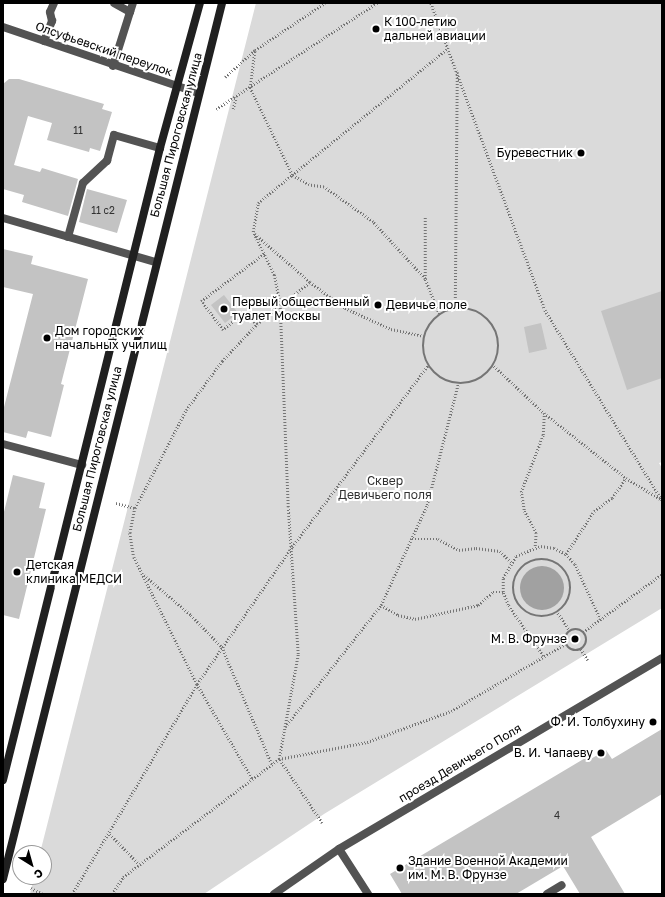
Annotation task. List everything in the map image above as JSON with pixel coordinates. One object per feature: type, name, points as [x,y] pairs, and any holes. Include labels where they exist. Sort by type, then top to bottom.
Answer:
[{"type":"main road","name":"Большая Пироговская улица","points":[[3,780],[160,148],[200,3]]},
{"type":"main road","name":"Большая Пироговская улица","points":[[3,878],[155,262],[222,3]]},
{"type":"street","points":[[44,41],[52,21],[50,12],[54,3]]},
{"type":"street","points":[[114,3],[130,12]]},
{"type":"street","points":[[113,66],[133,3]]},
{"type":"street","name":"Олсуфьевский переулок","points":[[3,27],[113,66],[198,93]]},
{"type":"street","points":[[68,237],[83,183],[107,161],[114,134],[160,148]]},
{"type":"street","points":[[3,218],[155,262]]},
{"type":"street","points":[[3,444],[82,464]]},
{"type":"street","name":"проезд Девичьего Поля","points":[[274,894],[339,849],[662,658]]},
{"type":"street","points":[[339,849],[368,894]]},
{"type":"street","points":[[547,894],[562,885]]},
{"type":"path","points":[[225,77],[255,50],[325,3]]},
{"type":"path","points":[[216,109],[377,3]]},
{"type":"path","points":[[431,3],[457,69],[545,310],[662,500]]},
{"type":"path","points":[[322,822],[279,758],[298,654],[280,305],[274,275],[265,253],[253,232],[258,203],[448,48]]},
{"type":"path","points":[[255,50],[250,88],[292,175],[309,185],[324,187],[373,222],[425,279],[439,314]]},
{"type":"path","points":[[455,308],[457,69]]},
{"type":"path","points":[[233,108],[236,97]]},
{"type":"path","points":[[425,216],[425,279]]},
{"type":"path","points":[[253,232],[310,282],[345,308],[391,329],[423,336]]},
{"type":"path","points":[[257,324],[242,315],[223,330],[201,301],[265,253]]},
{"type":"path","points":[[252,778],[197,684],[130,546],[135,508],[186,410],[222,361],[257,324],[310,282]]},
{"type":"path","points":[[455,308],[467,308],[480,312],[489,319],[497,332],[500,349],[494,366],[484,377],[471,383],[458,384],[445,381],[428,365],[424,355],[423,336],[430,323],[439,314],[455,308]]},
{"type":"path","points":[[72,894],[110,834],[197,684],[292,546],[428,365]]},
{"type":"path","points":[[494,366],[544,413],[626,478],[662,500]]},
{"type":"path","points":[[285,727],[380,605],[427,505],[458,384]]},
{"type":"path","points":[[535,546],[536,533],[524,510],[521,492],[543,435],[544,413]]},
{"type":"path","points":[[566,554],[594,511],[612,498],[626,478]]},
{"type":"path","points":[[116,503],[135,508]]},
{"type":"path","points":[[412,539],[438,539],[459,550],[476,548],[500,552],[511,562]]},
{"type":"path","points":[[543,656],[508,605],[503,592],[503,578],[511,562],[516,556],[535,546],[554,548],[566,554],[575,564],[601,620]]},
{"type":"path","points":[[544,558],[558,562],[568,573],[572,587],[568,602],[558,612],[545,617],[532,616],[520,608],[512,583],[518,570],[529,561],[544,558]]},
{"type":"path","points":[[583,632],[662,574]]},
{"type":"path","points":[[144,575],[166,592],[222,647],[272,764]]},
{"type":"path","points":[[380,605],[398,615],[415,619],[478,605],[493,592],[503,592]]},
{"type":"path","points":[[558,612],[570,631]]},
{"type":"path","points":[[577,629],[583,632],[586,640],[581,649],[572,650],[565,644],[565,636],[570,631],[577,629]]},
{"type":"path","points":[[112,894],[123,877],[279,758],[367,742],[451,711],[565,644]]},
{"type":"path","points":[[581,649],[588,660]]},
{"type":"path","points":[[110,834],[139,864]]},
{"type":"path","points":[[31,888],[43,894]]},
{"type":"green space","name":"Сквер Девичьего поля","points":[[256,3],[662,3],[662,462],[659,463],[662,468],[662,608],[324,814],[204,894],[30,894],[32,885],[52,885],[52,845],[42,845]]},
{"type":"shaded area","points":[[538,566],[546,566],[558,572],[564,584],[564,592],[558,604],[546,610],[538,610],[526,604],[520,592],[520,584],[526,572]]},
{"type":"building","points":[[9,79],[19,79],[104,104],[102,109],[112,112],[100,151],[90,148],[89,152],[47,140],[52,123],[28,116],[14,165],[40,172],[42,168],[78,179],[68,216],[22,202],[24,195],[3,189],[3,84]]},
{"type":"building","points":[[87,189],[127,200],[117,233],[79,222]]},
{"type":"building","name":"Дом городских начальных училищ","points":[[3,249],[33,256],[31,264],[88,279],[61,384],[64,385],[51,437],[28,431],[26,438],[3,432],[3,411],[33,294],[3,287]]},
{"type":"building","points":[[662,291],[662,378],[627,390],[601,311]]},
{"type":"building","name":"Первый общественный туалет Москвы","points":[[224,295],[238,313],[225,323],[211,305]]},
{"type":"building","points":[[541,323],[547,349],[529,353],[524,327]]},
{"type":"building","name":"Детская клиника МЕДСИ","points":[[13,475],[45,483],[39,508],[46,509],[19,619],[3,615],[3,516]]},
{"type":"building","points":[[662,729],[662,794],[591,837],[625,894],[580,894],[563,866],[516,894],[402,894],[390,874],[587,757],[589,760],[606,750],[612,759]]},
{"type":"place","name":"К 100-летию дальней авиации","points":[[376,29]]},
{"type":"place","name":"Буревестник","points":[[581,153]]},
{"type":"place","name":"Девичье поле","points":[[378,305]]},
{"type":"place","name":"Первый общественный туалет Москвы","points":[[224,309]]},
{"type":"place","name":"Дом городских начальных училищ","points":[[47,338]]},
{"type":"place","name":"Детская клиника МЕДСИ","points":[[17,572]]},
{"type":"place","name":"М. В. Фрунзе","points":[[575,639]]},
{"type":"place","name":"Ф. И. Толбухину","points":[[653,722]]},
{"type":"place","name":"В. И. Чапаеву","points":[[601,753]]},
{"type":"place","name":"Здание Военной Академии им. М. В. Фрунзе","points":[[400,868]]}]
